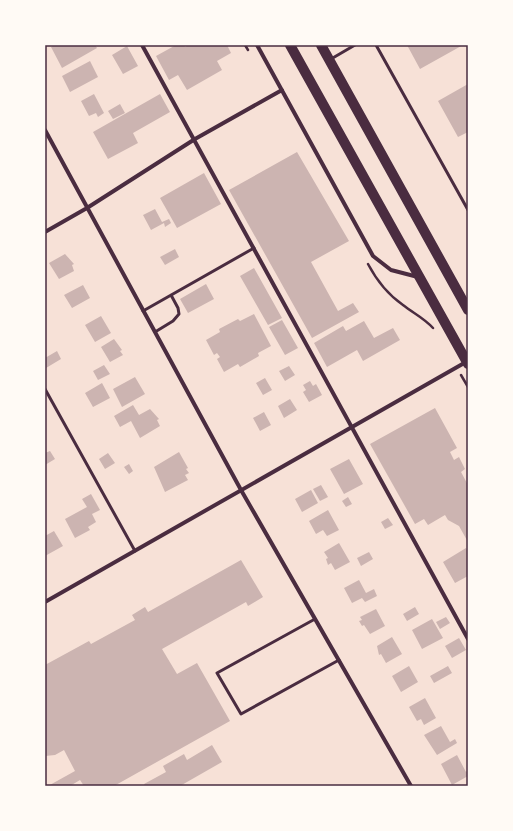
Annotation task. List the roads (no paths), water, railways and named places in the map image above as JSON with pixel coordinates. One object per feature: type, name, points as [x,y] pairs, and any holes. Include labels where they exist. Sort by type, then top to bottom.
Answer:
[{"type":"main road","points":[[290,45],[468,362]]},
{"type":"main road","points":[[321,45],[468,310]]},
{"type":"street","points":[[142,45],[195,139],[468,639]]},
{"type":"street","points":[[257,45],[373,256],[391,270],[421,278]]},
{"type":"street","points":[[45,232],[88,208],[195,139],[282,90]]},
{"type":"street","points":[[45,130],[241,490],[411,786]]},
{"type":"street","points":[[45,602],[468,362]]},
{"type":"lane","points":[[330,60],[355,45]]},
{"type":"lane","points":[[376,45],[468,210]]},
{"type":"lane","points":[[144,311],[254,248]]},
{"type":"lane","points":[[155,332],[173,321],[179,314],[178,308],[171,295]]},
{"type":"lane","points":[[45,389],[135,551]]},
{"type":"lane","points":[[315,618],[217,673],[241,714],[339,660]]}]
